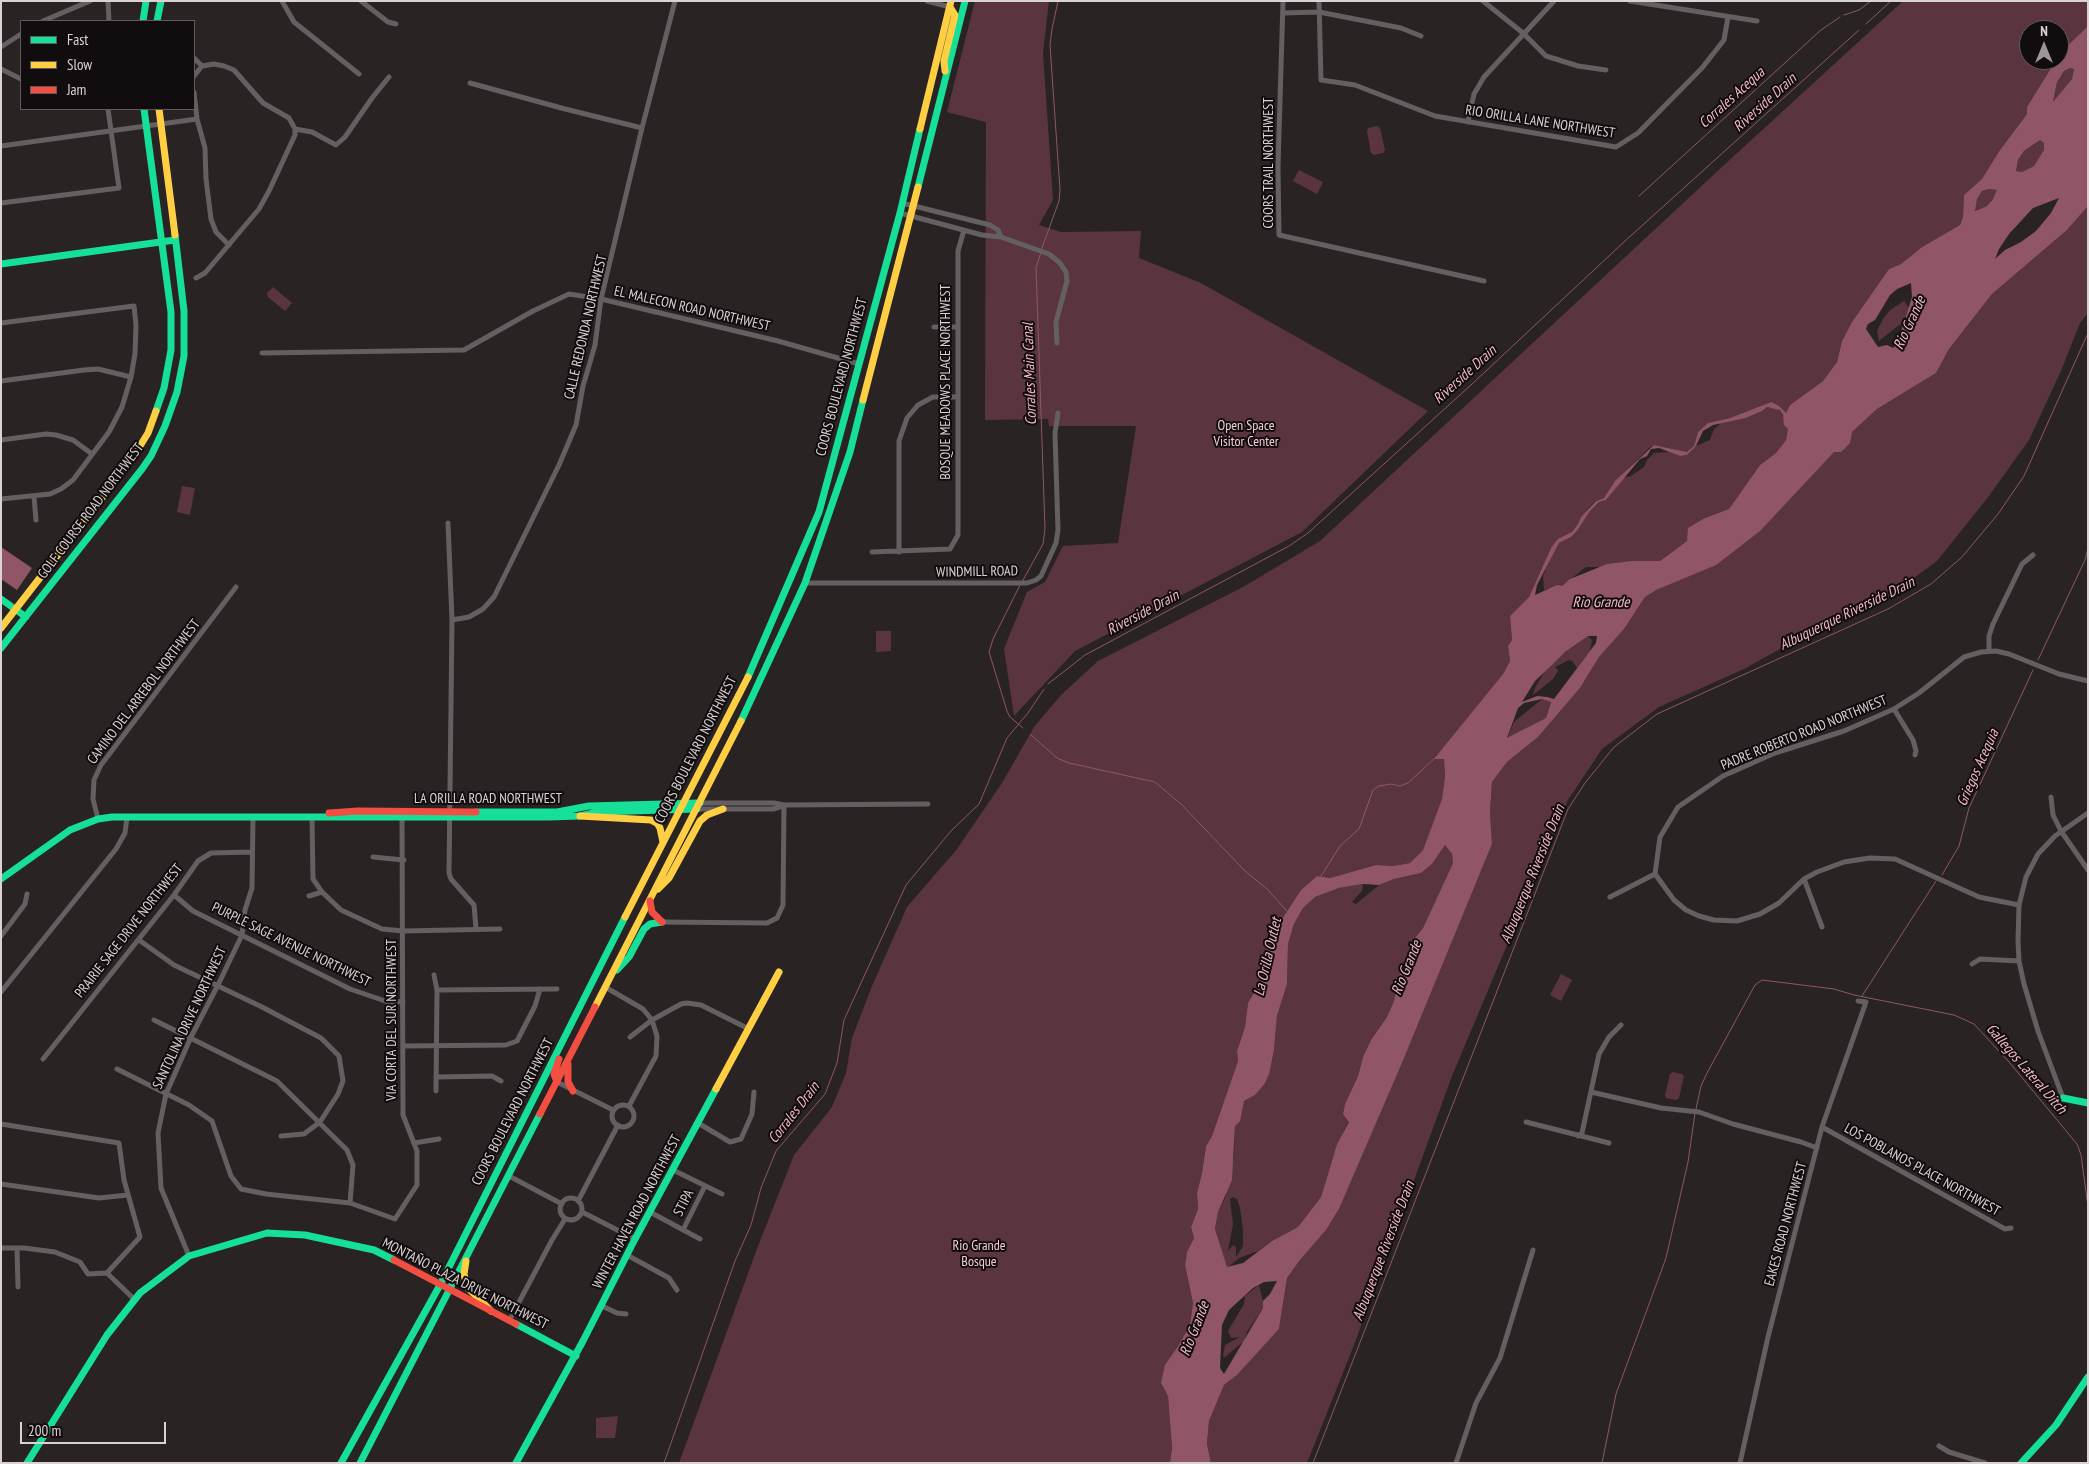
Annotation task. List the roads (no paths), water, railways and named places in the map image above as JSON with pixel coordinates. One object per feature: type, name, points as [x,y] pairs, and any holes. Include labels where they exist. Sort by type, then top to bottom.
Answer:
[{"type":"main road","points":[[143,20],[146,1]]},
{"type":"main road","points":[[157,20],[161,1]]},
{"type":"main road","name":"COORS BOULEVARD NORTHWEST","points":[[360,1463],[375,1437],[391,1401],[448,1290],[509,1176],[651,898],[674,849],[699,806],[805,583],[850,452],[965,1]]},
{"type":"main road","points":[[946,78],[944,61],[954,15],[950,4]]},
{"type":"main road","name":"COORS BOULEVARD NORTHWEST","points":[[341,1463],[362,1430],[440,1285],[663,842],[743,689],[819,512],[900,213],[950,4]]},
{"type":"main road","name":"GOLF COURSE ROAD NORTHWEST","points":[[1,628],[127,467],[148,433],[166,378],[172,334],[171,312],[144,110]]},
{"type":"main road","name":"GOLF COURSE ROAD NORTHWEST","points":[[1,648],[151,456],[165,426],[177,392],[184,356],[184,311],[159,110]]},
{"type":"main road","points":[[1,264],[175,240]]},
{"type":"main road","points":[[1,599],[26,617]]},
{"type":"main road","name":"LA ORILLA ROAD NORTHWEST","points":[[449,815],[565,812],[589,806],[699,806]]},
{"type":"main road","name":"LA ORILLA ROAD NORTHWEST","points":[[1,879],[70,830],[98,820],[127,817],[580,816],[598,812],[682,806]]},
{"type":"main road","points":[[662,922],[650,908],[651,898],[669,878],[700,822],[707,815],[723,809]]},
{"type":"main road","points":[[580,816],[651,820],[657,823],[660,828],[663,842]]},
{"type":"main road","points":[[606,984],[629,957],[644,929],[650,924],[662,922]]},
{"type":"main road","name":"WINTER HAVEN ROAD NORTHWEST","points":[[516,1463],[576,1356],[635,1239],[779,972]]},
{"type":"main road","points":[[557,1082],[555,1078],[556,1065],[593,990],[596,975]]},
{"type":"main road","points":[[568,1059],[568,1082],[573,1091]]},
{"type":"main road","points":[[2063,1098],[2088,1102]]},
{"type":"main road","name":"MONTAÑO PLAZA DRIVE NORTHWEST","points":[[27,1463],[107,1334],[140,1293],[189,1256],[267,1233],[305,1235],[374,1250],[576,1356]]},
{"type":"main road","points":[[466,1256],[464,1274],[468,1287],[491,1312]]},
{"type":"main road","points":[[2020,1463],[2056,1425],[2088,1377]]},
{"type":"street","points":[[45,20],[90,1]]},
{"type":"street","points":[[108,1],[109,20]]},
{"type":"street","points":[[282,1],[294,22],[359,74]]},
{"type":"street","points":[[361,1],[388,22],[396,24]]},
{"type":"street","name":"CALLE REDONDA NORTHWEST","points":[[452,620],[469,617],[483,609],[494,597],[576,425],[584,386],[596,345],[602,299],[642,128],[675,1]]},
{"type":"street","points":[[927,1],[950,4]]},
{"type":"street","name":"COORS TRAIL NORTHWEST","points":[[1283,1],[1278,167],[1279,235],[1484,281]]},
{"type":"street","points":[[1319,1],[1319,12]]},
{"type":"street","points":[[1483,1],[1523,33],[1546,56],[1578,66],[1606,70]]},
{"type":"street","points":[[1468,122],[1474,94],[1479,86],[1523,33],[1554,1]]},
{"type":"street","points":[[1630,1],[1757,21]]},
{"type":"street","points":[[1283,13],[1319,12],[1401,28],[1421,36]]},
{"type":"street","name":"RIO ORILLA LANE NORTHWEST","points":[[1319,12],[1321,80],[1355,85],[1435,116],[1616,147],[1638,133],[1702,68],[1724,40],[1728,17]]},
{"type":"street","points":[[1,47],[20,35]]},
{"type":"street","points":[[195,59],[202,66]]},
{"type":"street","points":[[195,75],[202,66],[214,64],[234,70],[263,103],[289,118],[295,129],[295,135],[264,200],[229,245],[205,272],[196,278]]},
{"type":"street","points":[[1,69],[20,78]]},
{"type":"street","points":[[295,129],[312,132],[336,145],[345,137],[389,77]]},
{"type":"street","points":[[470,83],[565,110],[642,128]]},
{"type":"street","points":[[195,101],[204,148],[212,225],[229,245]]},
{"type":"street","points":[[1,204],[119,188],[108,110]]},
{"type":"street","points":[[1,146],[197,119]]},
{"type":"street","points":[[902,203],[990,225],[998,230],[1001,237]]},
{"type":"street","points":[[900,213],[964,230],[1001,237],[1049,254],[1060,262],[1066,272],[1067,282],[1056,322],[1057,343]]},
{"type":"street","name":"BOSQUE MEADOWS PLACE NORTHWEST","points":[[899,552],[950,549],[958,535],[958,251],[964,230]]},
{"type":"street","name":"EL MALECON ROAD NORTHWEST","points":[[262,353],[464,350],[533,311],[569,294],[602,299],[778,341],[859,364]]},
{"type":"street","points":[[1,323],[134,306],[136,325],[135,354],[131,377],[122,407],[109,432],[68,485],[50,494],[1,499]]},
{"type":"street","points":[[934,327],[957,327]]},
{"type":"street","points":[[1,382],[84,370],[98,370],[131,377]]},
{"type":"street","points":[[872,552],[899,552],[899,441],[907,418],[918,405],[932,397],[957,397]]},
{"type":"street","name":"WINDMILL ROAD","points":[[805,583],[1027,583],[1041,576],[1056,543],[1058,530],[1055,433],[1058,413]]},
{"type":"street","points":[[1,440],[56,434],[73,440],[92,454]]},
{"type":"street","points":[[34,497],[36,520]]},
{"type":"street","points":[[448,523],[452,620],[449,873],[451,880],[474,905],[476,929]]},
{"type":"street","points":[[1990,651],[1989,636],[1993,624],[2022,564],[2033,555]]},
{"type":"street","name":"CAMINO DEL ARREBOL NORTHWEST","points":[[98,820],[92,799],[94,780],[101,765],[236,587]]},
{"type":"street","name":"PADRE ROBERTO ROAD NORTHWEST","points":[[1656,874],[1660,837],[1678,807],[1685,802],[1723,776],[1775,753],[1844,731],[1894,709],[1927,687],[1964,657],[1973,653],[2001,652],[2059,674],[2088,681]]},
{"type":"street","points":[[1894,709],[1913,740],[1916,750],[1915,755]]},
{"type":"street","points":[[2051,797],[2053,815],[2061,831],[2088,870]]},
{"type":"street","name":"LA ORILLA ROAD NORTHWEST","points":[[699,806],[774,803],[784,805],[928,804]]},
{"type":"street","points":[[662,922],[768,922],[778,918],[783,905],[784,805]]},
{"type":"street","name":"LA ORILLA ROAD NORTHWEST","points":[[699,806],[723,809],[773,809],[784,805]]},
{"type":"street","points":[[2063,1098],[2029,1004],[2019,961],[2019,905],[2026,877],[2033,861],[2049,841],[2088,813]]},
{"type":"street","name":"VIA CORTA DEL SUR NORTHWEST","points":[[350,1203],[395,1219],[417,1185],[417,1150],[403,1115],[402,931],[404,860],[402,815]]},
{"type":"street","points":[[1,992],[116,849],[125,832],[127,817]]},
{"type":"street","name":"SANTOLINA DRIVE NORTHWEST","points":[[189,1256],[161,1188],[158,1132],[166,1094],[191,1037],[242,935],[254,874],[252,852],[253,817]]},
{"type":"street","points":[[312,817],[313,879],[322,892],[341,910],[382,929],[402,931],[500,929]]},
{"type":"street","name":"PRAIRIE SAGE DRIVE NORTHWEST","points":[[43,1059],[174,896],[198,861],[211,853],[252,852]]},
{"type":"street","points":[[373,857],[404,860]]},
{"type":"street","points":[[1610,897],[1656,874],[1674,900],[1686,910],[1714,920],[1737,921],[1760,914],[1779,903],[1804,878],[1844,862],[1870,858],[1895,859],[1979,897],[2019,905]]},
{"type":"street","points":[[1804,878],[1822,927]]},
{"type":"street","points":[[309,896],[322,892]]},
{"type":"street","points":[[1,936],[25,904],[27,894]]},
{"type":"street","name":"PURPLE SAGE AVENUE NORTHWEST","points":[[174,896],[193,911],[350,989],[391,1003],[403,1001]]},
{"type":"street","points":[[138,940],[174,965],[218,985],[322,1038],[339,1056],[343,1081],[338,1094],[320,1122],[304,1134],[281,1136]]},
{"type":"street","points":[[1972,964],[1980,959],[2019,961]]},
{"type":"street","points":[[434,975],[436,990],[436,1091]]},
{"type":"street","points":[[606,984],[638,1005],[652,1020],[657,1036],[656,1056],[629,1106]]},
{"type":"street","points":[[436,990],[557,989]]},
{"type":"street","points":[[403,1046],[506,1045],[517,1041],[535,1006],[540,990]]},
{"type":"street","name":"EAKES ROAD NORTHWEST","points":[[1740,1463],[1768,1337],[1822,1127],[1866,1002],[1858,1001]]},
{"type":"street","points":[[630,1037],[652,1020],[681,1004],[695,1003],[749,1029]]},
{"type":"street","points":[[117,1069],[188,1105],[212,1121],[231,1176],[241,1189],[266,1194],[350,1203],[353,1165],[347,1150],[277,1081],[154,1020]]},
{"type":"street","points":[[1578,1136],[1582,1132],[1599,1054],[1609,1037],[1621,1025]]},
{"type":"street","points":[[436,1077],[492,1076],[501,1081]]},
{"type":"street","points":[[557,1082],[613,1110]]},
{"type":"street","points":[[698,1123],[730,1142],[741,1139],[752,1114],[754,1092]]},
{"type":"street","points":[[1591,1092],[1662,1108],[1699,1112],[1733,1124],[1817,1148]]},
{"type":"street","points":[[622,1104],[629,1106],[635,1115],[633,1122],[626,1126],[618,1125],[612,1118],[613,1110],[622,1104]]},
{"type":"street","points":[[1526,1122],[1609,1143]]},
{"type":"street","points":[[1,1124],[119,1143],[128,1195],[140,1237],[107,1273],[88,1274],[80,1262],[56,1252],[1,1248]]},
{"type":"street","points":[[578,1201],[618,1125]]},
{"type":"street","name":"LOS POBLANOS PLACE NORTHWEST","points":[[1822,1127],[2006,1229],[2011,1228]]},
{"type":"street","points":[[414,1143],[439,1139]]},
{"type":"street","points":[[673,1170],[722,1194]]},
{"type":"street","points":[[509,1176],[562,1204]]},
{"type":"street","points":[[1,1184],[99,1198],[128,1195]]},
{"type":"street","name":"STIPA","points":[[683,1230],[705,1186]]},
{"type":"street","points":[[570,1199],[578,1201],[582,1212],[576,1219],[565,1218],[560,1212],[562,1204],[570,1199]]},
{"type":"street","points":[[582,1212],[635,1239]]},
{"type":"street","points":[[650,1212],[700,1239]]},
{"type":"street","points":[[509,1321],[565,1218]]},
{"type":"street","points":[[17,1248],[18,1287]]},
{"type":"street","points":[[1456,1463],[1476,1404],[1500,1358],[1533,1250]]},
{"type":"street","points":[[627,1255],[669,1278],[677,1290]]},
{"type":"street","points":[[107,1273],[135,1300]]},
{"type":"street","points":[[602,1306],[617,1313],[626,1314]]},
{"type":"street","points":[[1939,1446],[1949,1452],[1985,1463]]},
{"type":"water","name":"Rio Grande","points":[[2088,26],[2088,206],[2067,230],[1992,294],[1949,349],[1936,373],[1877,409],[1852,432],[1850,443],[1841,452],[1834,452],[1760,531],[1716,565],[1656,590],[1645,597],[1624,629],[1599,657],[1580,688],[1538,737],[1507,762],[1492,782],[1490,812],[1492,844],[1402,1063],[1339,1209],[1326,1230],[1287,1278],[1279,1329],[1237,1375],[1224,1385],[1209,1421],[1207,1444],[1211,1463],[1170,1463],[1172,1448],[1168,1396],[1161,1383],[1165,1365],[1190,1325],[1193,1303],[1185,1265],[1187,1252],[1194,1238],[1191,1227],[1198,1209],[1197,1193],[1206,1146],[1212,1136],[1238,1061],[1237,1051],[1245,1027],[1248,1003],[1266,972],[1263,959],[1276,924],[1284,916],[1301,890],[1317,876],[1330,878],[1376,865],[1393,866],[1410,863],[1423,850],[1442,799],[1445,777],[1444,759],[1434,759],[1503,674],[1510,661],[1508,646],[1512,640],[1510,616],[1529,597],[1551,548],[1558,539],[1572,532],[1581,517],[1596,501],[1604,498],[1615,481],[1654,445],[1687,452],[1694,446],[1698,432],[1708,423],[1730,418],[1771,402],[1779,406],[1786,413],[1790,405],[1823,381],[1837,362],[1842,341],[1852,322],[1889,269],[1901,264],[1922,247],[1960,225],[1963,217],[1964,195],[1982,179],[2000,150],[2027,114],[2027,107],[2050,70],[2066,70],[2057,82],[2053,102],[2072,79],[2074,69],[2069,68],[2069,44]],"holes":[[[2040,140],[2044,143],[2044,150],[2034,166],[2022,172],[2016,171],[2018,160],[2024,151]],[[1989,189],[1997,190],[1987,206],[1975,211],[1977,199],[1982,191]],[[2059,198],[2051,213],[2036,231],[2021,242],[2005,250],[1995,259],[2009,234],[2033,208]],[[1911,283],[1912,297],[1897,344],[1893,348],[1887,345],[1878,347],[1866,329],[1868,324],[1875,320],[1890,295],[1897,289]],[[1767,407],[1780,410],[1783,415],[1784,425],[1788,429],[1786,440],[1776,453],[1760,465],[1729,509],[1705,518],[1688,528],[1687,541],[1660,561],[1632,561],[1607,564],[1570,579],[1562,586],[1557,585],[1535,595],[1537,585],[1559,543],[1571,537],[1577,531],[1590,511],[1599,502],[1606,500],[1640,459],[1647,456],[1651,449],[1659,448],[1680,456],[1687,455],[1696,446],[1703,431],[1713,425],[1746,418]],[[1588,636],[1597,636],[1596,643],[1554,699],[1537,696],[1522,702],[1535,681],[1565,652]],[[1542,699],[1551,702],[1546,718],[1507,738],[1518,708],[1524,703]],[[1445,845],[1452,854],[1453,863],[1400,972],[1394,1001],[1387,1017],[1371,1040],[1363,1057],[1358,1076],[1345,1104],[1343,1114],[1349,1122],[1337,1144],[1321,1197],[1298,1227],[1272,1241],[1243,1263],[1227,1267],[1215,1229],[1218,1212],[1232,1180],[1235,1126],[1240,1121],[1244,1101],[1255,1095],[1265,1083],[1269,1074],[1274,1050],[1277,1016],[1287,984],[1288,944],[1294,924],[1303,908],[1315,897],[1339,888],[1363,884],[1379,885],[1394,879],[1421,873],[1432,864]],[[1277,1281],[1270,1294],[1263,1301],[1263,1308],[1224,1374],[1220,1368],[1222,1325],[1229,1310],[1253,1288],[1264,1282]]]},
{"type":"water","points":[[1,547],[32,568],[17,590],[1,579]]},
{"type":"waterway","name":"Corrales Main Canal","points":[[1042,248],[1059,201],[1060,190],[1050,45],[1058,1]]},
{"type":"waterway","name":"Corrales Acequa","points":[[1844,15],[1859,10],[1871,1]]},
{"type":"waterway","name":"Riverside Drain","points":[[1866,24],[1891,1]]},
{"type":"waterway","name":"Corrales Acequa","points":[[1639,196],[1821,30],[1840,17]]},
{"type":"waterway","name":"Riverside Drain","points":[[1048,684],[1085,655],[1289,546],[1308,533],[1472,384],[1625,241],[1859,30]]},
{"type":"waterway","name":"Corrales Main Canal","points":[[1022,582],[1043,544],[1045,529],[1036,268],[1041,252]]},
{"type":"waterway","name":"Albuquerque Riverside Drain","points":[[1313,1463],[1568,809],[1585,783],[1614,747],[1657,714],[1888,609],[1931,584],[1962,557],[1998,514],[2024,476],[2088,333]]},
{"type":"waterway","name":"Griegos Acequia","points":[[2038,660],[2085,560],[2088,548]]},
{"type":"waterway","name":"Corrales Main Canal","points":[[1020,585],[993,639],[989,652],[1007,711],[1010,717],[1023,728]]},
{"type":"waterway","name":"Griegos Acequia","points":[[1942,875],[1959,846],[1969,808],[2033,670]]},
{"type":"waterway","name":"Corrales Drain","points":[[664,1463],[735,1261],[751,1225],[761,1188],[776,1151],[825,1094],[837,1063],[844,1020],[906,885],[951,831],[979,804],[1007,738],[1028,713],[1044,689]]},
{"type":"waterway","name":"La Orilla Outlet","points":[[1031,735],[1057,758],[1069,763],[1155,782],[1182,805],[1245,871],[1267,889],[1287,911]]},
{"type":"waterway","points":[[1320,878],[1340,846],[1359,829],[1373,790],[1379,786],[1391,784],[1400,786],[1408,783],[1435,758]]},
{"type":"waterway","name":"Griegos Acequia","points":[[1862,996],[1936,881]]},
{"type":"waterway","name":"Gallegos Lateral Ditch","points":[[1696,1109],[1701,1086],[1707,1073],[1755,985],[1762,980],[1834,989],[1854,995],[1954,1015],[1974,1024],[2009,1062],[2077,1144],[2081,1155],[2088,1207]]},
{"type":"waterway","points":[[1602,1463],[1616,1394],[1666,1258],[1688,1162],[1695,1113]]},
{"type":"park label","name":"Open Space Visitor Center","points":[[1246,434]]},
{"type":"park label","name":"Rio Grande Bosque","points":[[979,1254]]}]
